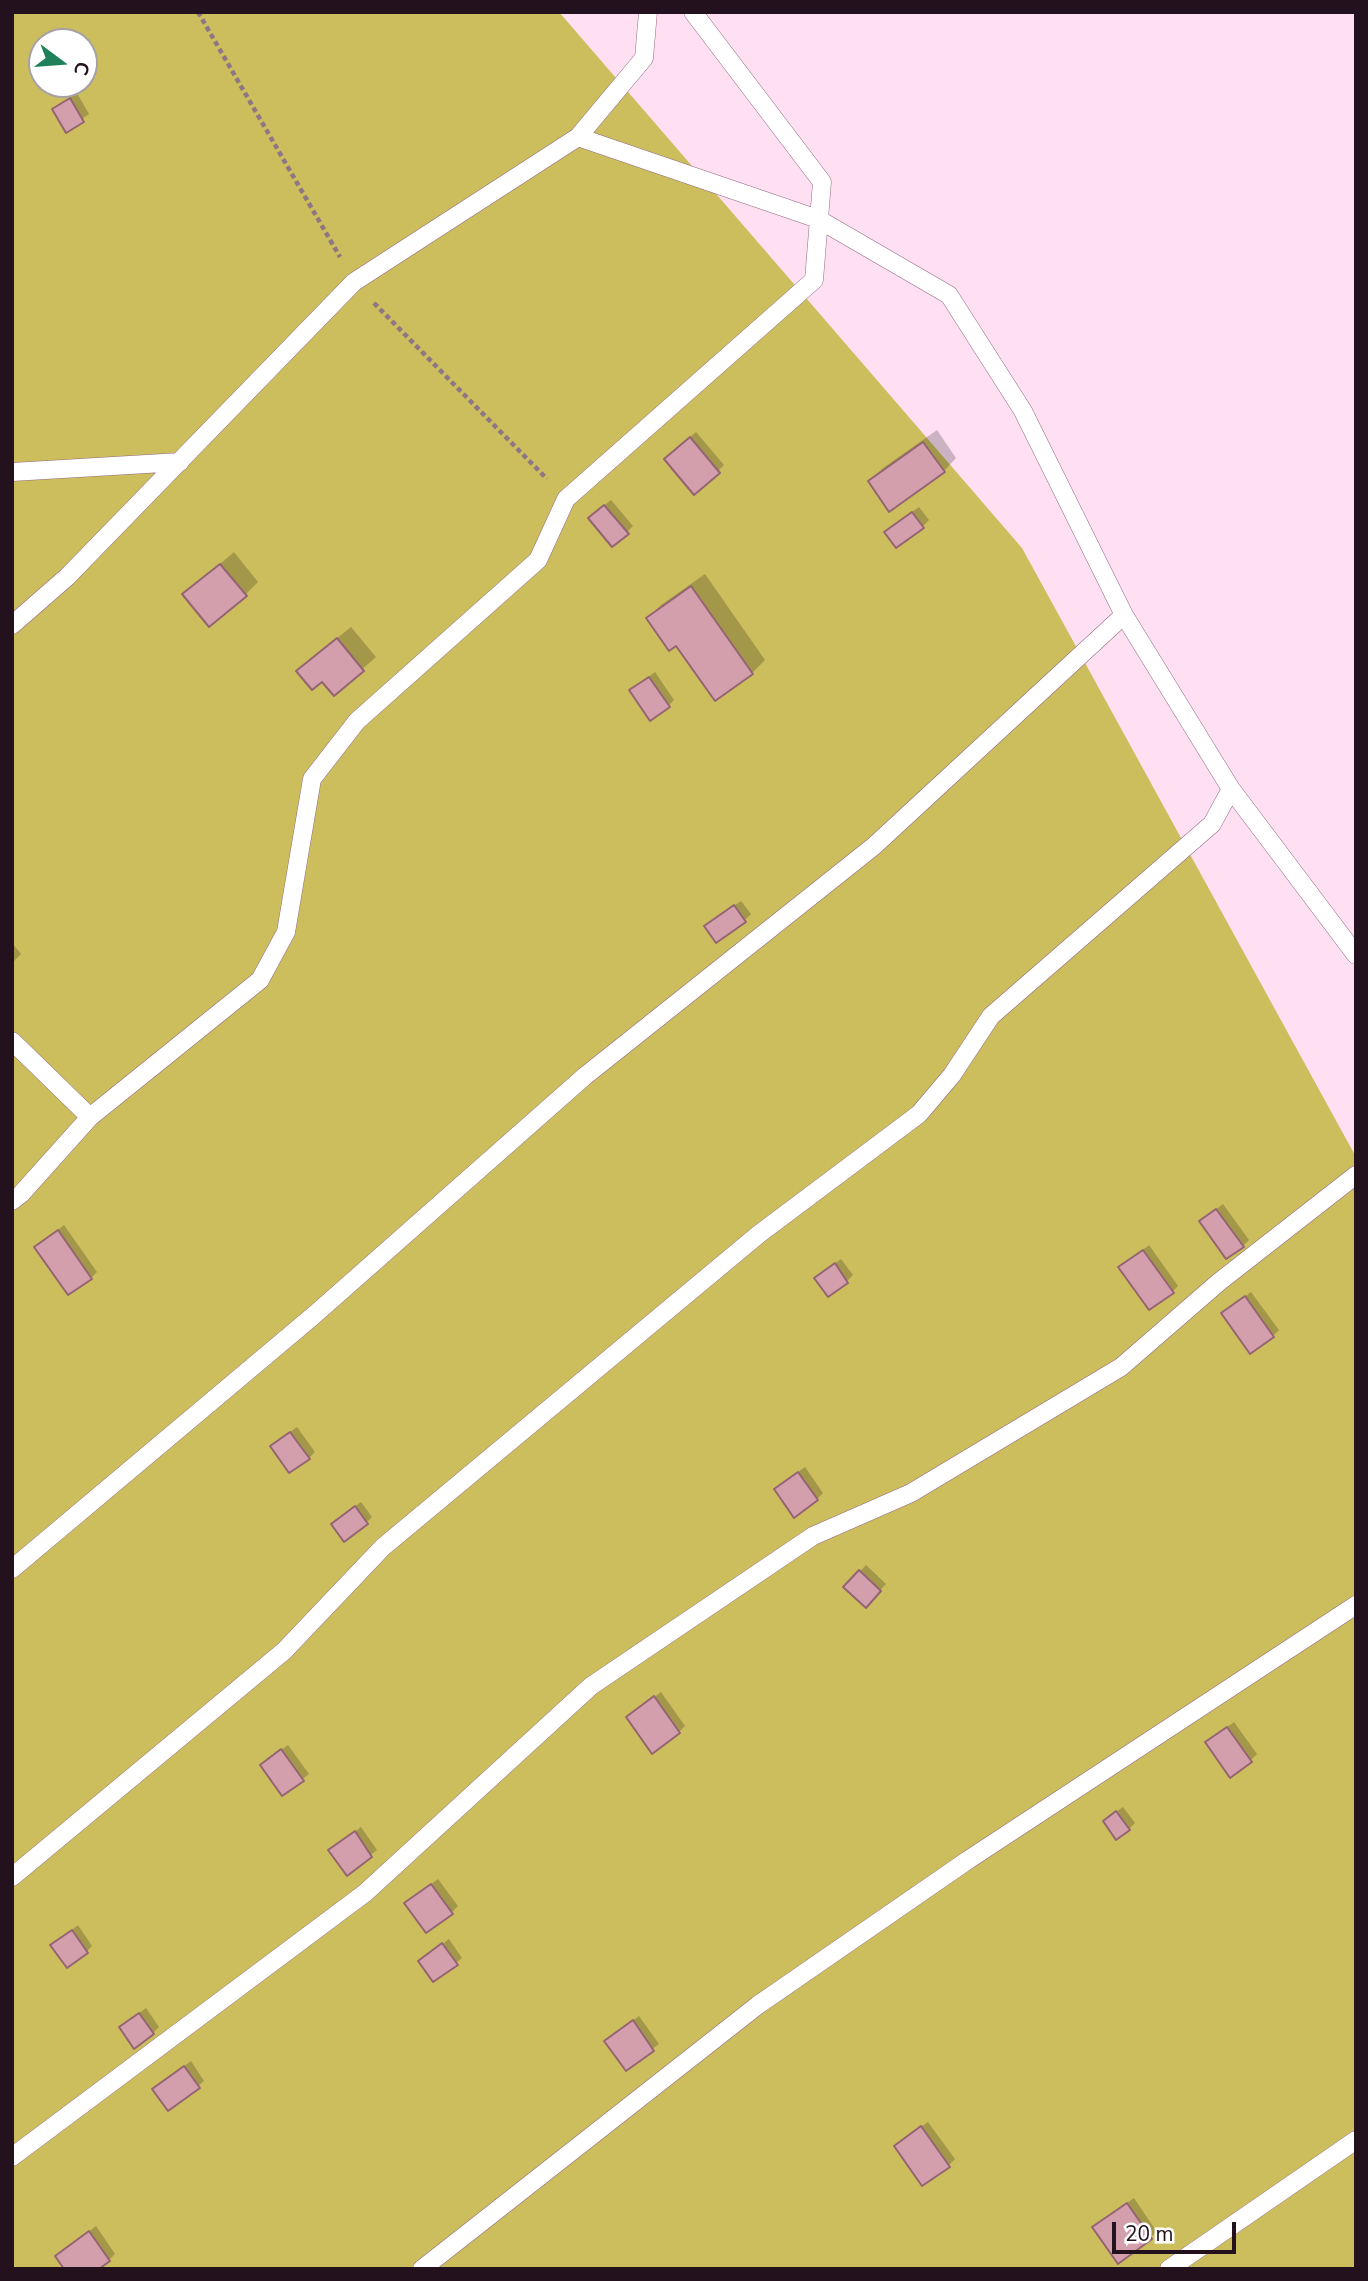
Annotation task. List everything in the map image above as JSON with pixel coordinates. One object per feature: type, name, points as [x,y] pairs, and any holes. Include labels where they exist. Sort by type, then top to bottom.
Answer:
[{"type":"lane","points":[[12,625],[67,577],[354,282],[578,137],[644,58],[648,12]]},
{"type":"lane","points":[[12,1201],[90,1117],[260,980],[286,932],[313,779],[357,721],[538,560],[566,499],[814,280],[822,183],[693,12]]},
{"type":"lane","points":[[578,137],[818,219],[949,295],[1023,411],[1124,615],[1231,789],[1356,955]]},
{"type":"lane","points":[[12,472],[180,461]]},
{"type":"lane","points":[[12,1569],[313,1316],[585,1076],[874,846],[1124,615]]},
{"type":"lane","points":[[12,1877],[284,1651],[383,1547],[759,1234],[919,1114],[952,1075],[991,1016],[1212,824],[1231,789]]},
{"type":"lane","points":[[12,1041],[90,1117]]},
{"type":"lane","points":[[12,2157],[365,1892],[592,1686],[813,1536],[911,1493],[1121,1367],[1219,1282],[1356,1175]]},
{"type":"lane","points":[[422,2269],[758,2005],[968,1860],[1355,1606]]},
{"type":"lane","points":[[1169,2269],[1356,2140]]},
{"type":"shaded area","points":[[12,12],[559,12],[1022,548],[1356,1157],[1356,2269],[12,2269]]},
{"type":"building","points":[[70,98],[84,122],[66,133],[52,109]]},
{"type":"building","points":[[690,437],[720,473],[694,495],[664,459]]},
{"type":"building","points":[[923,442],[945,472],[889,512],[868,481]]},
{"type":"building","points":[[604,505],[629,534],[612,547],[588,518]]},
{"type":"building","points":[[912,512],[924,528],[896,548],[884,532]]},
{"type":"building","points":[[220,564],[247,596],[209,627],[182,594]]},
{"type":"building","points":[[691,586],[753,674],[715,701],[676,646],[669,651],[646,618]]},
{"type":"building","points":[[337,638],[364,671],[334,696],[322,682],[312,690],[296,671]]},
{"type":"building","points":[[649,677],[670,707],[650,721],[629,690]]},
{"type":"building","points":[[734,905],[746,922],[716,943],[704,926]]},
{"type":"building","points":[[1216,1209],[1244,1247],[1226,1259],[1199,1221]]},
{"type":"building","points":[[58,1230],[92,1279],[68,1295],[34,1247]]},
{"type":"building","points":[[1143,1250],[1174,1293],[1149,1310],[1118,1267]]},
{"type":"building","points":[[835,1263],[848,1283],[828,1297],[814,1278]]},
{"type":"building","points":[[1245,1296],[1274,1337],[1250,1354],[1221,1313]]},
{"type":"building","points":[[290,1432],[310,1459],[289,1473],[270,1446]]},
{"type":"building","points":[[798,1472],[818,1500],[794,1518],[774,1489]]},
{"type":"building","points":[[355,1506],[368,1524],[344,1542],[331,1524]]},
{"type":"building","points":[[859,1570],[881,1591],[866,1608],[843,1587]]},
{"type":"building","points":[[654,1696],[680,1733],[652,1754],[626,1717]]},
{"type":"building","points":[[1227,1727],[1252,1762],[1230,1778],[1205,1742]]},
{"type":"building","points":[[281,1749],[304,1781],[282,1796],[260,1765]]},
{"type":"building","points":[[1116,1811],[1130,1830],[1116,1840],[1103,1821]]},
{"type":"building","points":[[355,1831],[372,1857],[347,1876],[328,1850]]},
{"type":"building","points":[[431,1884],[453,1914],[426,1933],[404,1903]]},
{"type":"building","points":[[72,1930],[88,1953],[67,1968],[50,1945]]},
{"type":"building","points":[[442,1943],[458,1965],[433,1982],[418,1961]]},
{"type":"building","points":[[139,2013],[154,2034],[134,2049],[119,2027]]},
{"type":"building","points":[[633,2020],[654,2051],[626,2071],[604,2041]]},
{"type":"building","points":[[184,2066],[200,2088],[168,2111],[152,2089]]},
{"type":"building","points":[[921,2126],[950,2167],[922,2186],[894,2146]]},
{"type":"building","points":[[1127,2203],[1152,2239],[1118,2264],[1092,2227]]},
{"type":"building","points":[[89,2231],[110,2261],[99,2269],[64,2269],[55,2256]]}]
